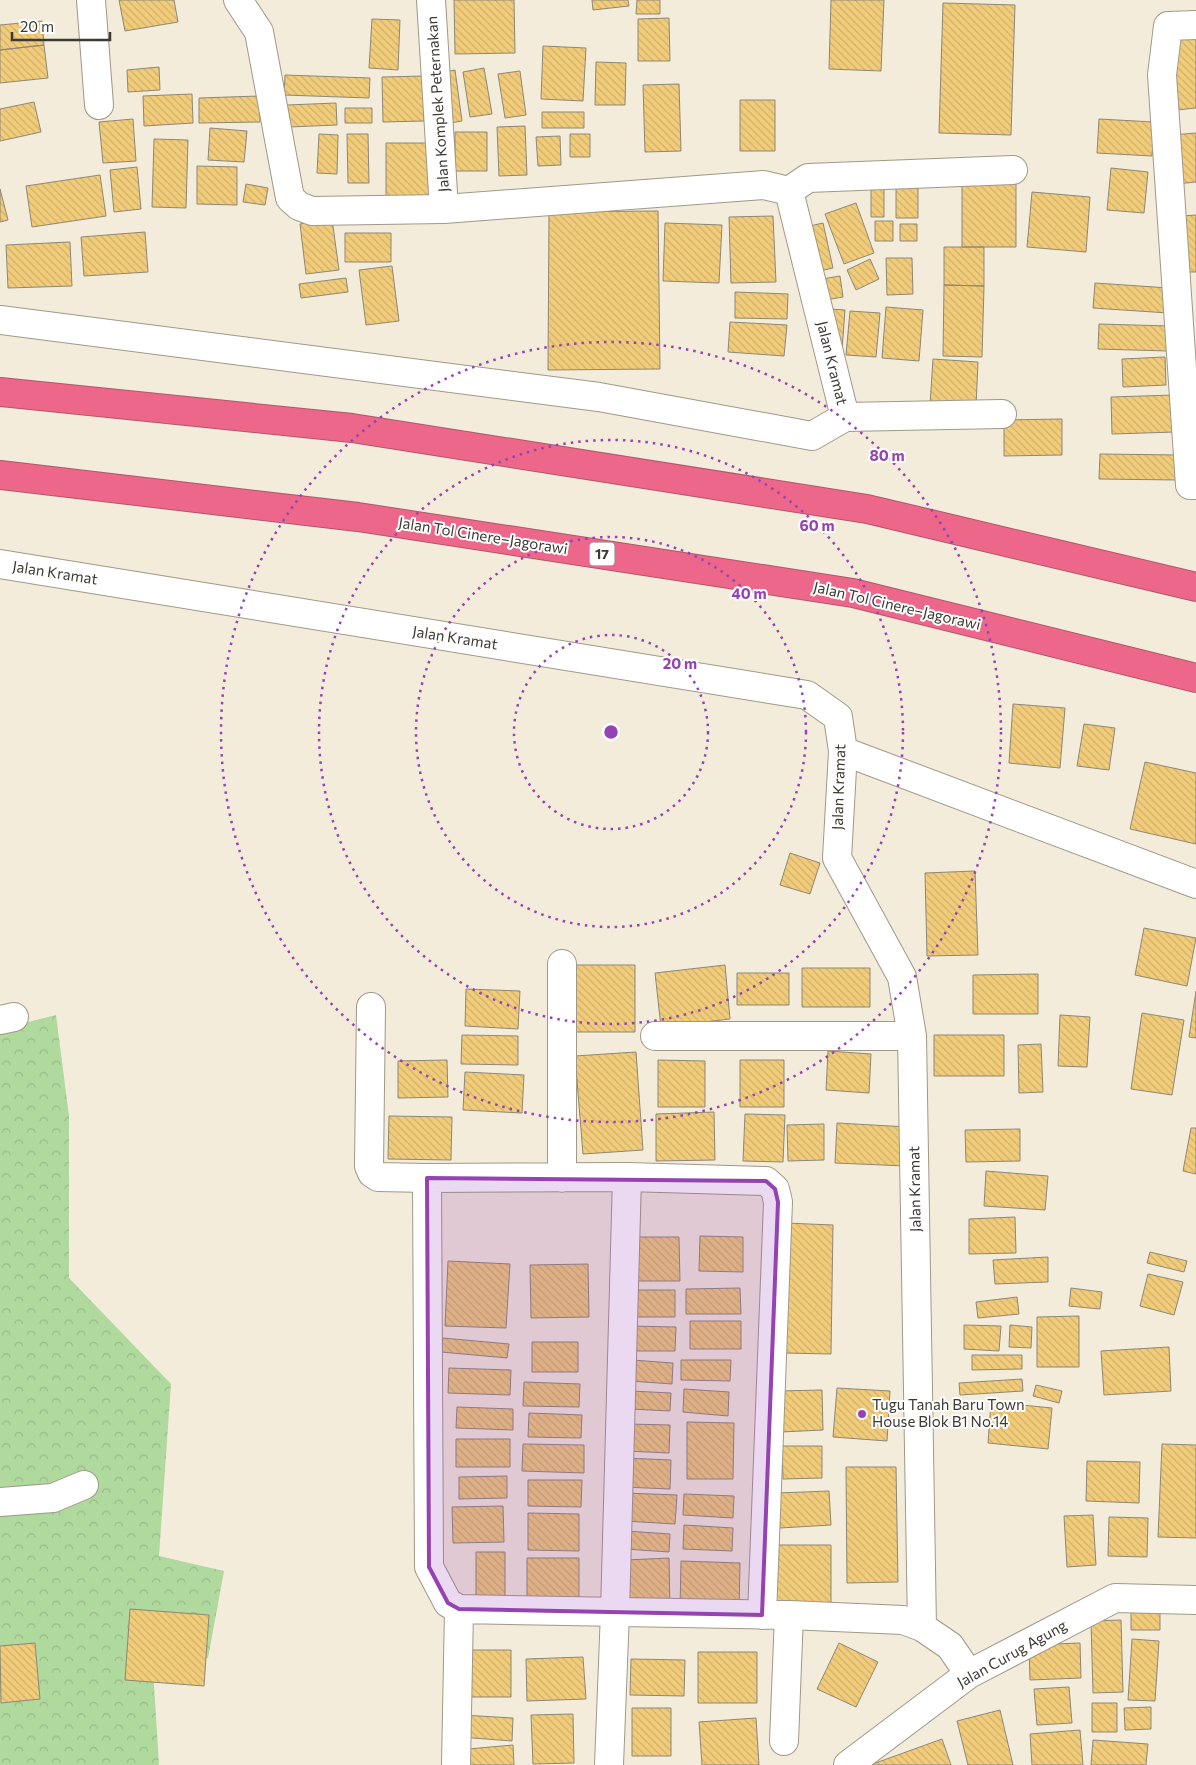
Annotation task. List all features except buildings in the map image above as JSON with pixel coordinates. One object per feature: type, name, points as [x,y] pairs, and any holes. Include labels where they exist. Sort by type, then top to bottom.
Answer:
[{"type":"highway","points":[[0,392],[352,428],[867,509],[1196,587]]},
{"type":"highway","name":"Jalan Tol Cinere–Jagorawi","points":[[0,475],[358,517],[853,593],[1196,678]]},
{"type":"street","points":[[91,0],[99,104]]},
{"type":"street","points":[[238,0],[259,32],[290,198],[299,206],[312,211],[444,208],[764,185],[789,191],[808,178],[1013,170]]},
{"type":"street","name":"Jalan Komplek Peternakan","points":[[431,0],[444,208]]},
{"type":"street","points":[[1196,25],[1168,26],[1162,75],[1190,485],[1196,485]]},
{"type":"street","name":"Jalan Kramat","points":[[0,320],[599,396],[812,436],[845,417],[789,191]]},
{"type":"street","points":[[845,417],[1002,414]]},
{"type":"street","name":"Jalan Kramat","points":[[0,564],[807,695],[838,717],[843,751],[837,858],[902,977],[912,1036],[922,1628]]},
{"type":"street","points":[[843,751],[1196,884]]},
{"type":"street","points":[[562,964],[562,1178]]},
{"type":"street","points":[[371,1007],[369,1166],[372,1173],[378,1176],[427,1178],[627,1177],[766,1181],[775,1189],[778,1202],[776,1615],[784,1741]]},
{"type":"street","points":[[654,1036],[912,1036]]},
{"type":"street","points":[[609,1765],[627,1177]]},
{"type":"street","points":[[427,1178],[429,1567],[448,1603],[459,1609],[776,1615],[903,1620],[922,1628],[950,1646],[969,1674]]},
{"type":"street","points":[[0,1502],[53,1498],[84,1485]]},
{"type":"street","name":"Jalan Curug Agung","points":[[848,1765],[969,1674],[1115,1598],[1196,1600]]},
{"type":"street","points":[[456,1765],[459,1609]]},
{"type":"highlighted area","points":[[427,1178],[766,1181],[775,1189],[778,1202],[762,1615],[459,1609],[448,1603],[429,1567]]},
{"type":"green space","points":[[56,1015],[69,1116],[69,1278],[171,1384],[159,1556],[224,1571],[208,1658],[153,1669],[159,1765],[0,1765],[0,1029]]},
{"type":"place","name":"Tugu Tanah Baru Town House Blok B1 No.14","points":[[862,1414]]}]
